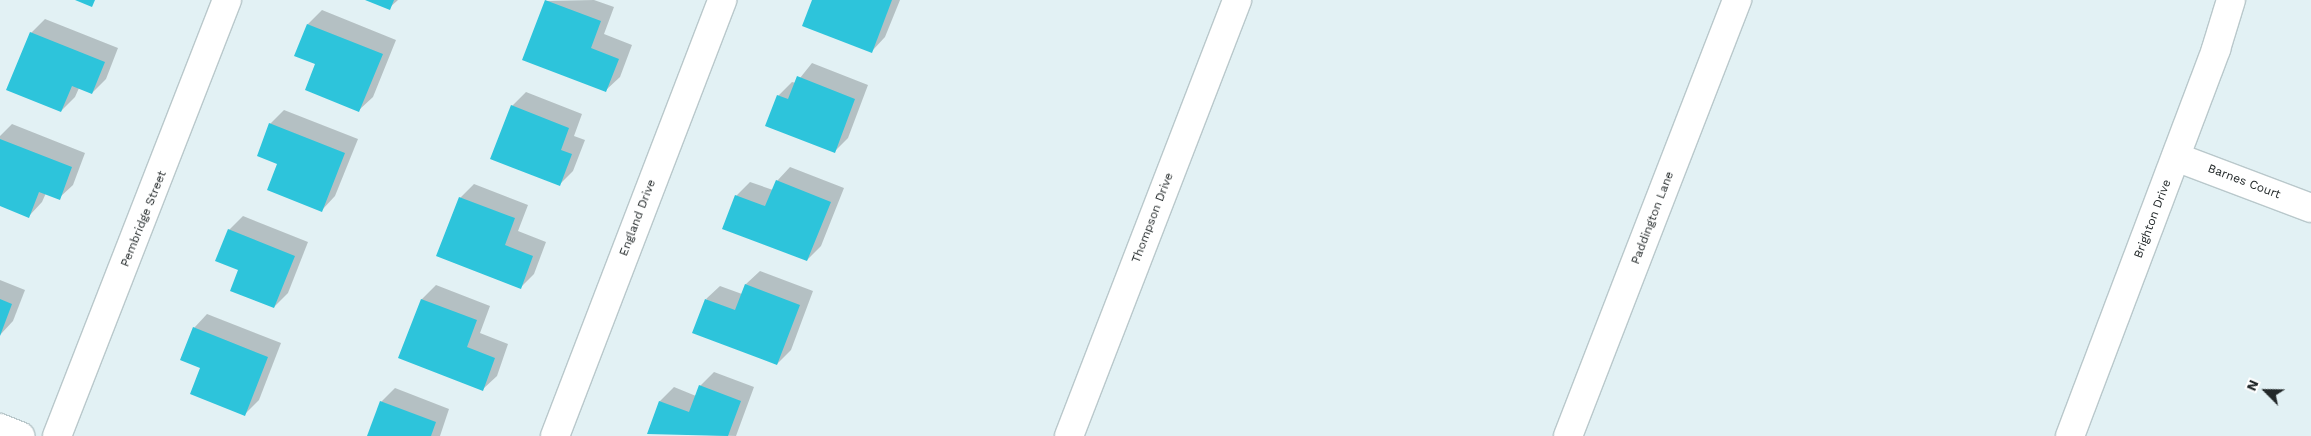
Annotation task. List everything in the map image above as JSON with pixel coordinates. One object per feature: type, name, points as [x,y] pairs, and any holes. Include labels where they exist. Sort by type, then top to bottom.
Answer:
[{"type":"street","name":"Pembridge Street","points":[[57,436],[227,0]]},
{"type":"street","name":"England Drive","points":[[555,436],[722,0]]},
{"type":"street","name":"Thompson Drive","points":[[1069,436],[1237,0]]},
{"type":"street","name":"Paddington Lane","points":[[1568,436],[1737,0]]},
{"type":"street","name":"Brighton Drive","points":[[2070,436],[2176,157],[2231,0]]},
{"type":"street","name":"Barnes Court","points":[[2176,157],[2311,208]]},
{"type":"street","points":[[0,428],[20,436]]},
{"type":"building","points":[[75,0],[95,0],[92,7]]},
{"type":"building","points":[[365,0],[394,0],[390,10]]},
{"type":"building","points":[[545,0],[601,21],[591,48],[619,59],[606,92],[522,60]]},
{"type":"building","points":[[812,0],[892,0],[872,53],[802,26]]},
{"type":"building","points":[[307,24],[383,54],[359,112],[305,90],[315,64],[294,56]]},
{"type":"building","points":[[30,32],[105,62],[92,94],[72,86],[61,112],[6,90]]},
{"type":"building","points":[[797,76],[855,99],[835,153],[765,126],[777,95],[788,99]]},
{"type":"building","points":[[511,105],[569,128],[561,150],[572,154],[560,186],[490,159]]},
{"type":"building","points":[[269,123],[345,153],[322,212],[267,190],[277,164],[257,156]]},
{"type":"building","points":[[0,139],[72,167],[60,200],[39,192],[29,218],[0,206]]},
{"type":"building","points":[[776,180],[831,202],[807,261],[722,229],[735,195],[765,206]]},
{"type":"building","points":[[459,197],[515,218],[505,245],[533,256],[521,289],[436,256]]},
{"type":"building","points":[[228,229],[295,256],[274,308],[230,291],[238,270],[215,261]]},
{"type":"building","points":[[745,284],[800,305],[777,365],[692,333],[705,299],[735,310]]},
{"type":"building","points":[[0,299],[12,304],[0,336]]},
{"type":"building","points":[[421,299],[477,320],[467,347],[495,358],[483,391],[398,358]]},
{"type":"building","points":[[193,327],[268,357],[245,416],[190,394],[200,368],[180,360]]},
{"type":"building","points":[[699,385],[741,401],[728,436],[647,434],[659,401],[689,412]]},
{"type":"building","points":[[380,401],[436,422],[431,436],[367,436]]}]
